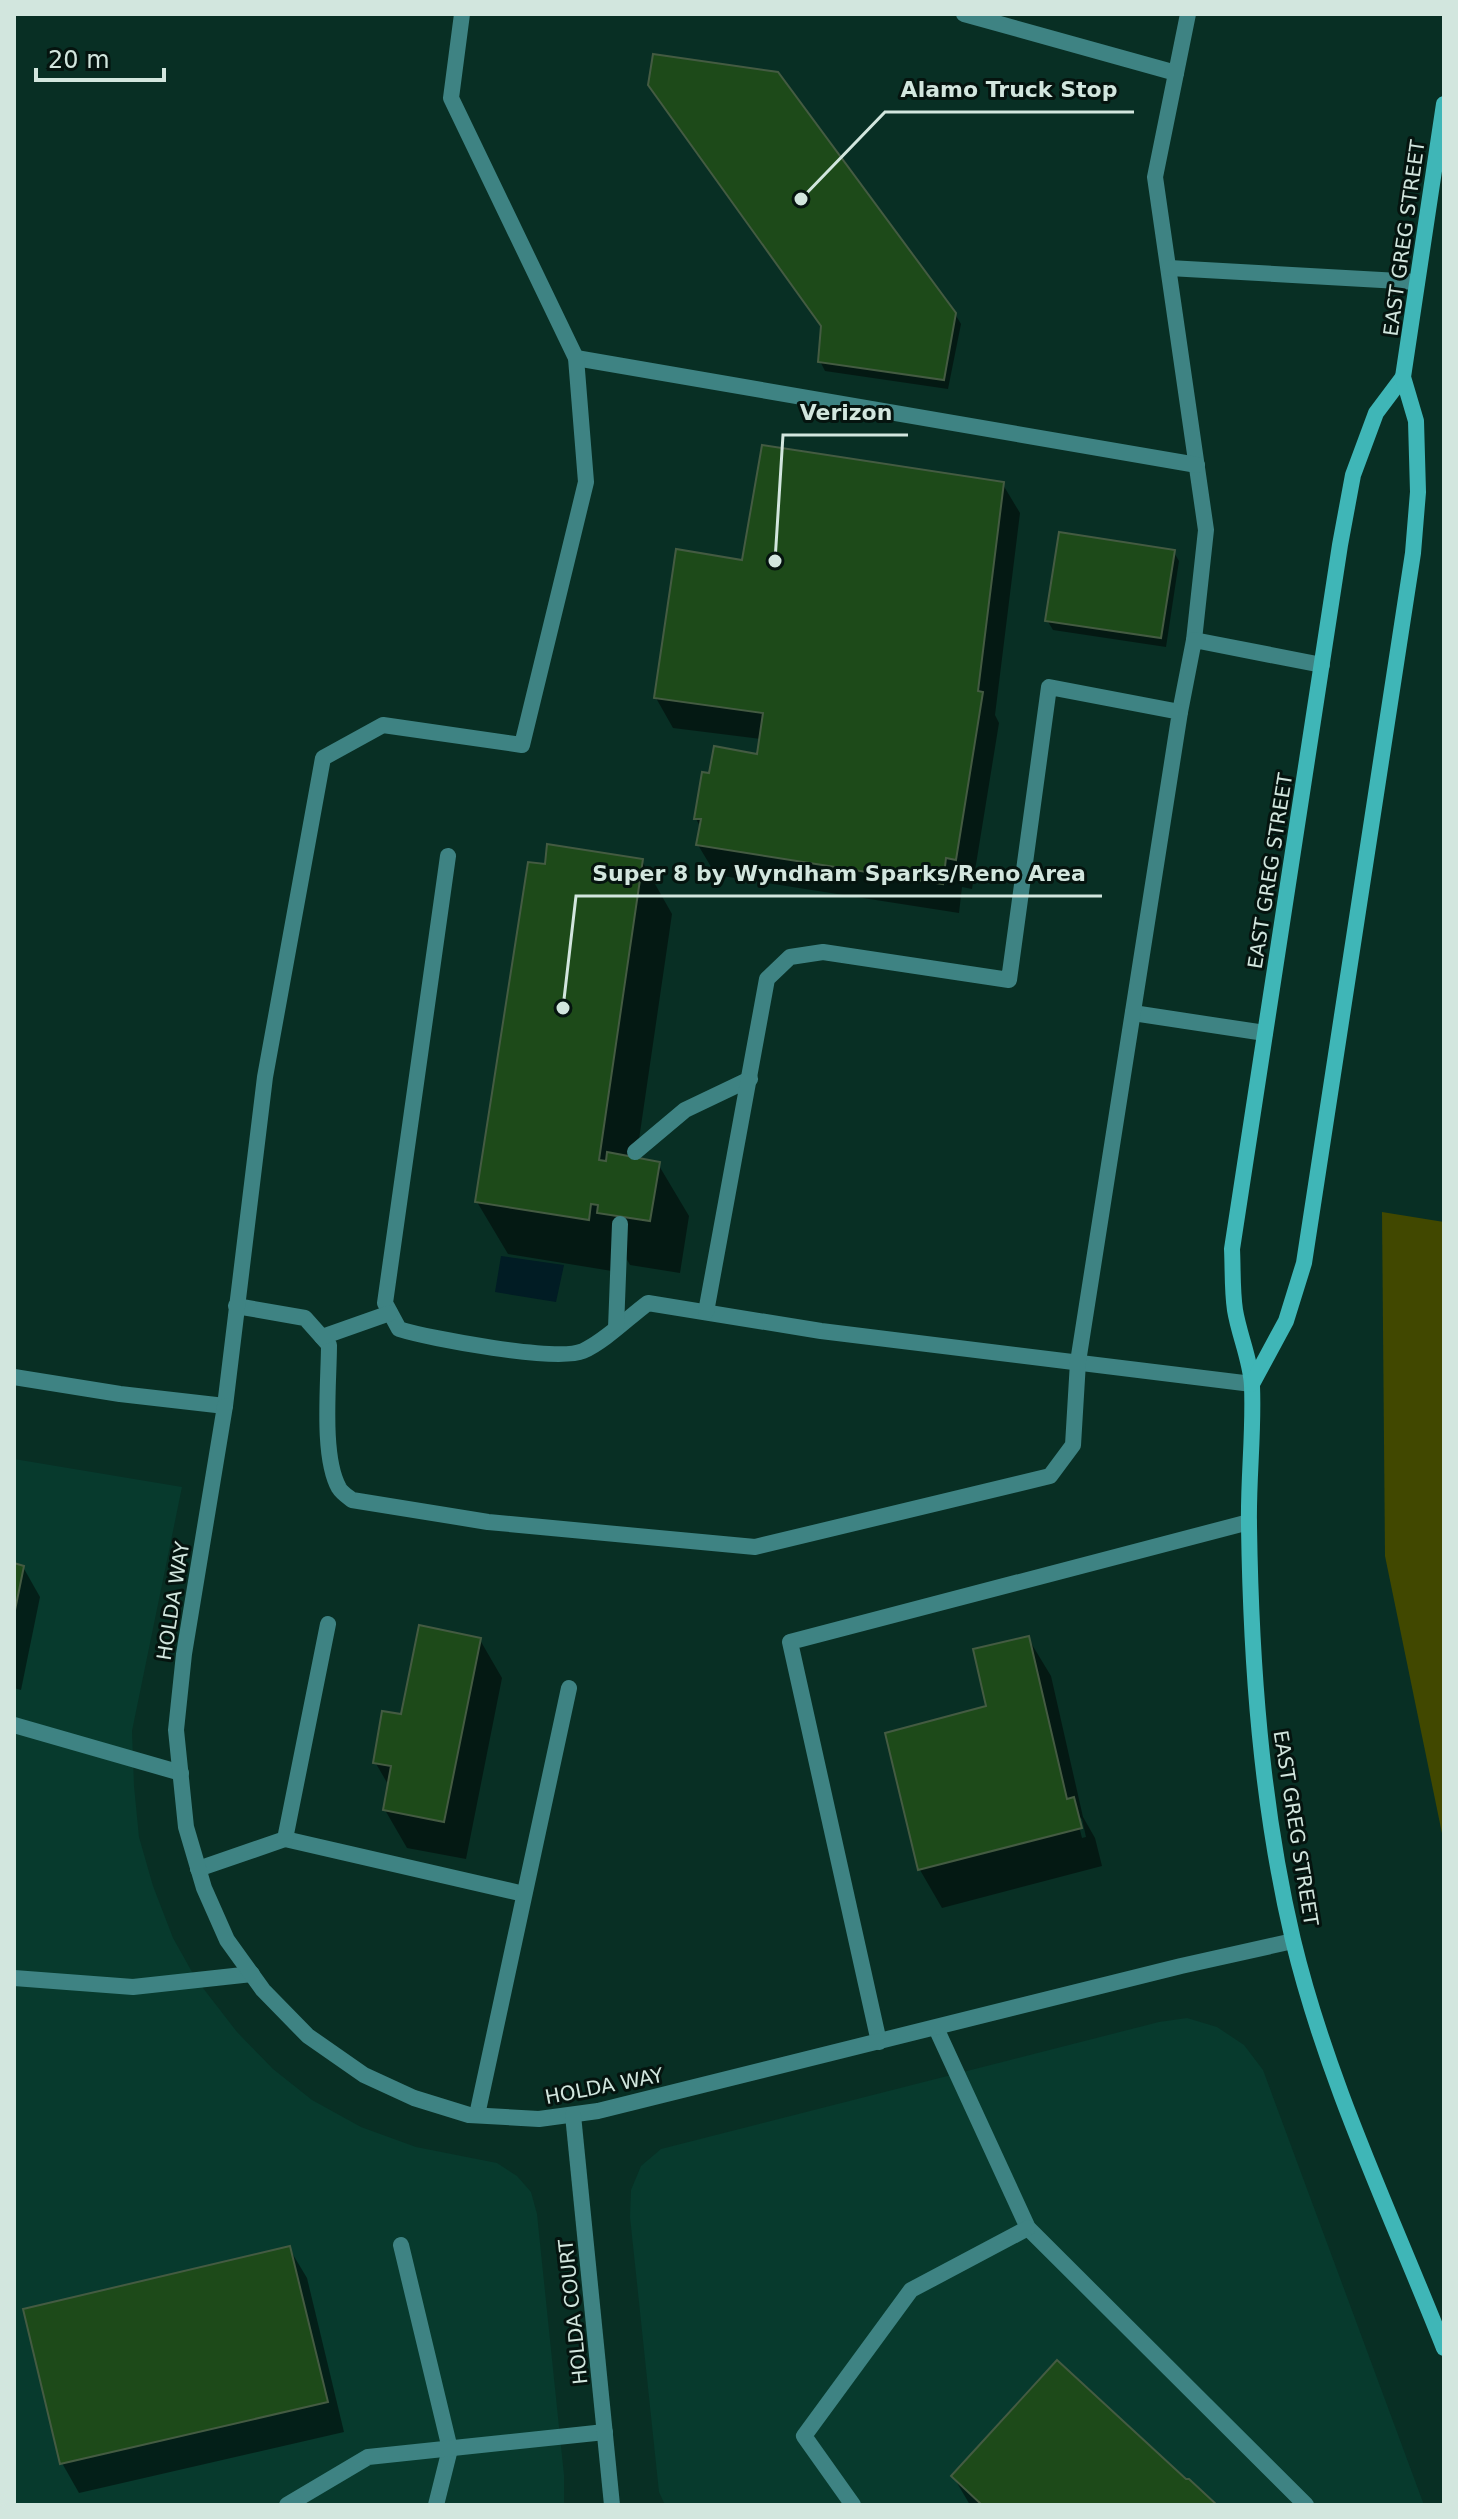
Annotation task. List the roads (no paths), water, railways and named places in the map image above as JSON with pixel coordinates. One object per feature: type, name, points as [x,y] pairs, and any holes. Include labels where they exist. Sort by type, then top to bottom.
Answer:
[{"type":"main road","name":"EAST GREG STREET","points":[[1252,1384],[1286,1321],[1304,1263],[1413,553],[1418,492],[1416,421],[1403,377],[1444,104]]},
{"type":"main road","name":"EAST GREG STREET","points":[[1403,377],[1376,413],[1353,475],[1232,1249],[1235,1308],[1252,1384],[1249,1522],[1256,1702],[1270,1825],[1293,1941],[1327,2051],[1368,2164],[1444,2348]]},
{"type":"street","points":[[462,14],[451,98],[576,358],[1197,465]]},
{"type":"street","points":[[964,14],[1176,73]]},
{"type":"street","points":[[236,1306],[305,1318],[329,1345],[328,1440],[333,1474],[340,1490],[352,1500],[488,1522],[755,1547],[1050,1476],[1073,1445],[1078,1362],[1180,712],[1194,640],[1206,530],[1155,177],[1188,14]]},
{"type":"street","points":[[1169,268],[1417,282]]},
{"type":"street","name":"HOLDA WAY","points":[[576,358],[586,482],[522,745],[383,725],[323,758],[265,1077],[225,1406],[184,1654],[176,1730],[186,1827],[204,1888],[227,1940],[263,1990],[308,2036],[364,2075],[414,2098],[477,2115],[539,2119],[598,2111],[659,2097],[1293,1941]]},
{"type":"street","points":[[1194,640],[1322,665]]},
{"type":"street","points":[[706,1312],[767,979],[790,957],[823,952],[1009,980],[1049,687],[1180,712]]},
{"type":"street","points":[[448,856],[385,1303],[399,1329],[426,1337],[550,1354],[582,1352],[648,1303],[821,1331],[1252,1384]]},
{"type":"street","points":[[1133,1013],[1265,1033]]},
{"type":"street","points":[[635,1152],[685,1110],[750,1079]]},
{"type":"street","points":[[616,1328],[620,1224]]},
{"type":"street","points":[[322,1337],[390,1313]]},
{"type":"street","points":[[14,1377],[120,1394],[225,1406]]},
{"type":"street","points":[[879,2042],[790,1642],[1249,1522]]},
{"type":"street","points":[[285,1839],[328,1624]]},
{"type":"street","points":[[477,2115],[569,1688]]},
{"type":"street","points":[[14,1725],[181,1773]]},
{"type":"street","points":[[198,1869],[285,1839],[524,1894]]},
{"type":"street","points":[[14,1978],[133,1987],[252,1974]]},
{"type":"street","points":[[936,2028],[1028,2228],[1306,2505]]},
{"type":"street","name":"HOLDA COURT","points":[[573,2115],[612,2505]]},
{"type":"street","points":[[853,2505],[804,2436],[911,2290],[1028,2228]]},
{"type":"street","points":[[401,2245],[450,2449],[436,2505]]},
{"type":"street","points":[[287,2505],[368,2457],[605,2432]]},
{"type":"water","points":[[501,1256],[564,1265],[556,1302],[495,1292]]},
{"type":"place","name":"Alamo Truck Stop","points":[[801,199]]},
{"type":"place","name":"Verizon","points":[[775,561]]},
{"type":"place","name":"Super 8 by Wyndham Sparks/Reno Area","points":[[563,1008]]}]
